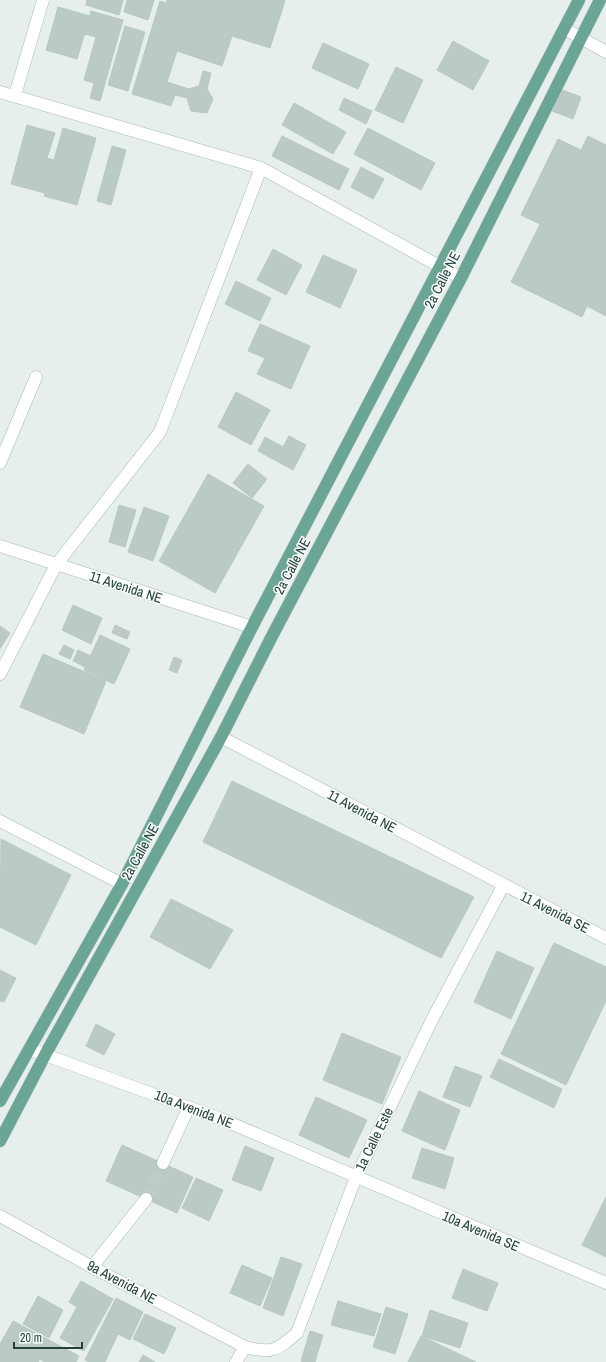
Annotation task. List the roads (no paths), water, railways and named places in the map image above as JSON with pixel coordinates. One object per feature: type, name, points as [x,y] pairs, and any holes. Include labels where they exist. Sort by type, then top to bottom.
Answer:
[{"type":"main road","name":"2a Calle NE","points":[[0,1100],[122,884],[252,627],[579,0]]},
{"type":"main road","name":"2a Calle NE","points":[[0,1141],[45,1055],[221,737],[270,638],[461,278],[600,0]]},
{"type":"street","points":[[15,96],[42,0]]},
{"type":"street","points":[[565,28],[606,52]]},
{"type":"street","points":[[0,92],[261,168],[461,278]]},
{"type":"street","points":[[0,674],[56,565],[160,432],[261,168]]},
{"type":"street","points":[[0,463],[36,377]]},
{"type":"street","name":"11 Avenida NE","points":[[0,546],[252,627]]},
{"type":"street","name":"11 Avenida NE","points":[[221,737],[503,886]]},
{"type":"street","points":[[0,821],[122,884]]},
{"type":"street","name":"11 Avenida SE","points":[[503,886],[606,938]]},
{"type":"street","name":"1a Calle Este","points":[[245,1347],[263,1352],[280,1348],[296,1333],[356,1177],[433,1018],[503,886]]},
{"type":"street","name":"10a Avenida NE","points":[[29,1049],[221,1119],[356,1177]]},
{"type":"street","points":[[163,1163],[189,1107]]},
{"type":"street","name":"10a Avenida SE","points":[[356,1177],[606,1283]]},
{"type":"street","points":[[92,1266],[146,1199]]},
{"type":"street","name":"9a Avenida NE","points":[[0,1216],[245,1347]]},
{"type":"street","points":[[236,1362],[245,1347]]},
{"type":"tunnel","points":[[146,1199],[163,1163]]}]
